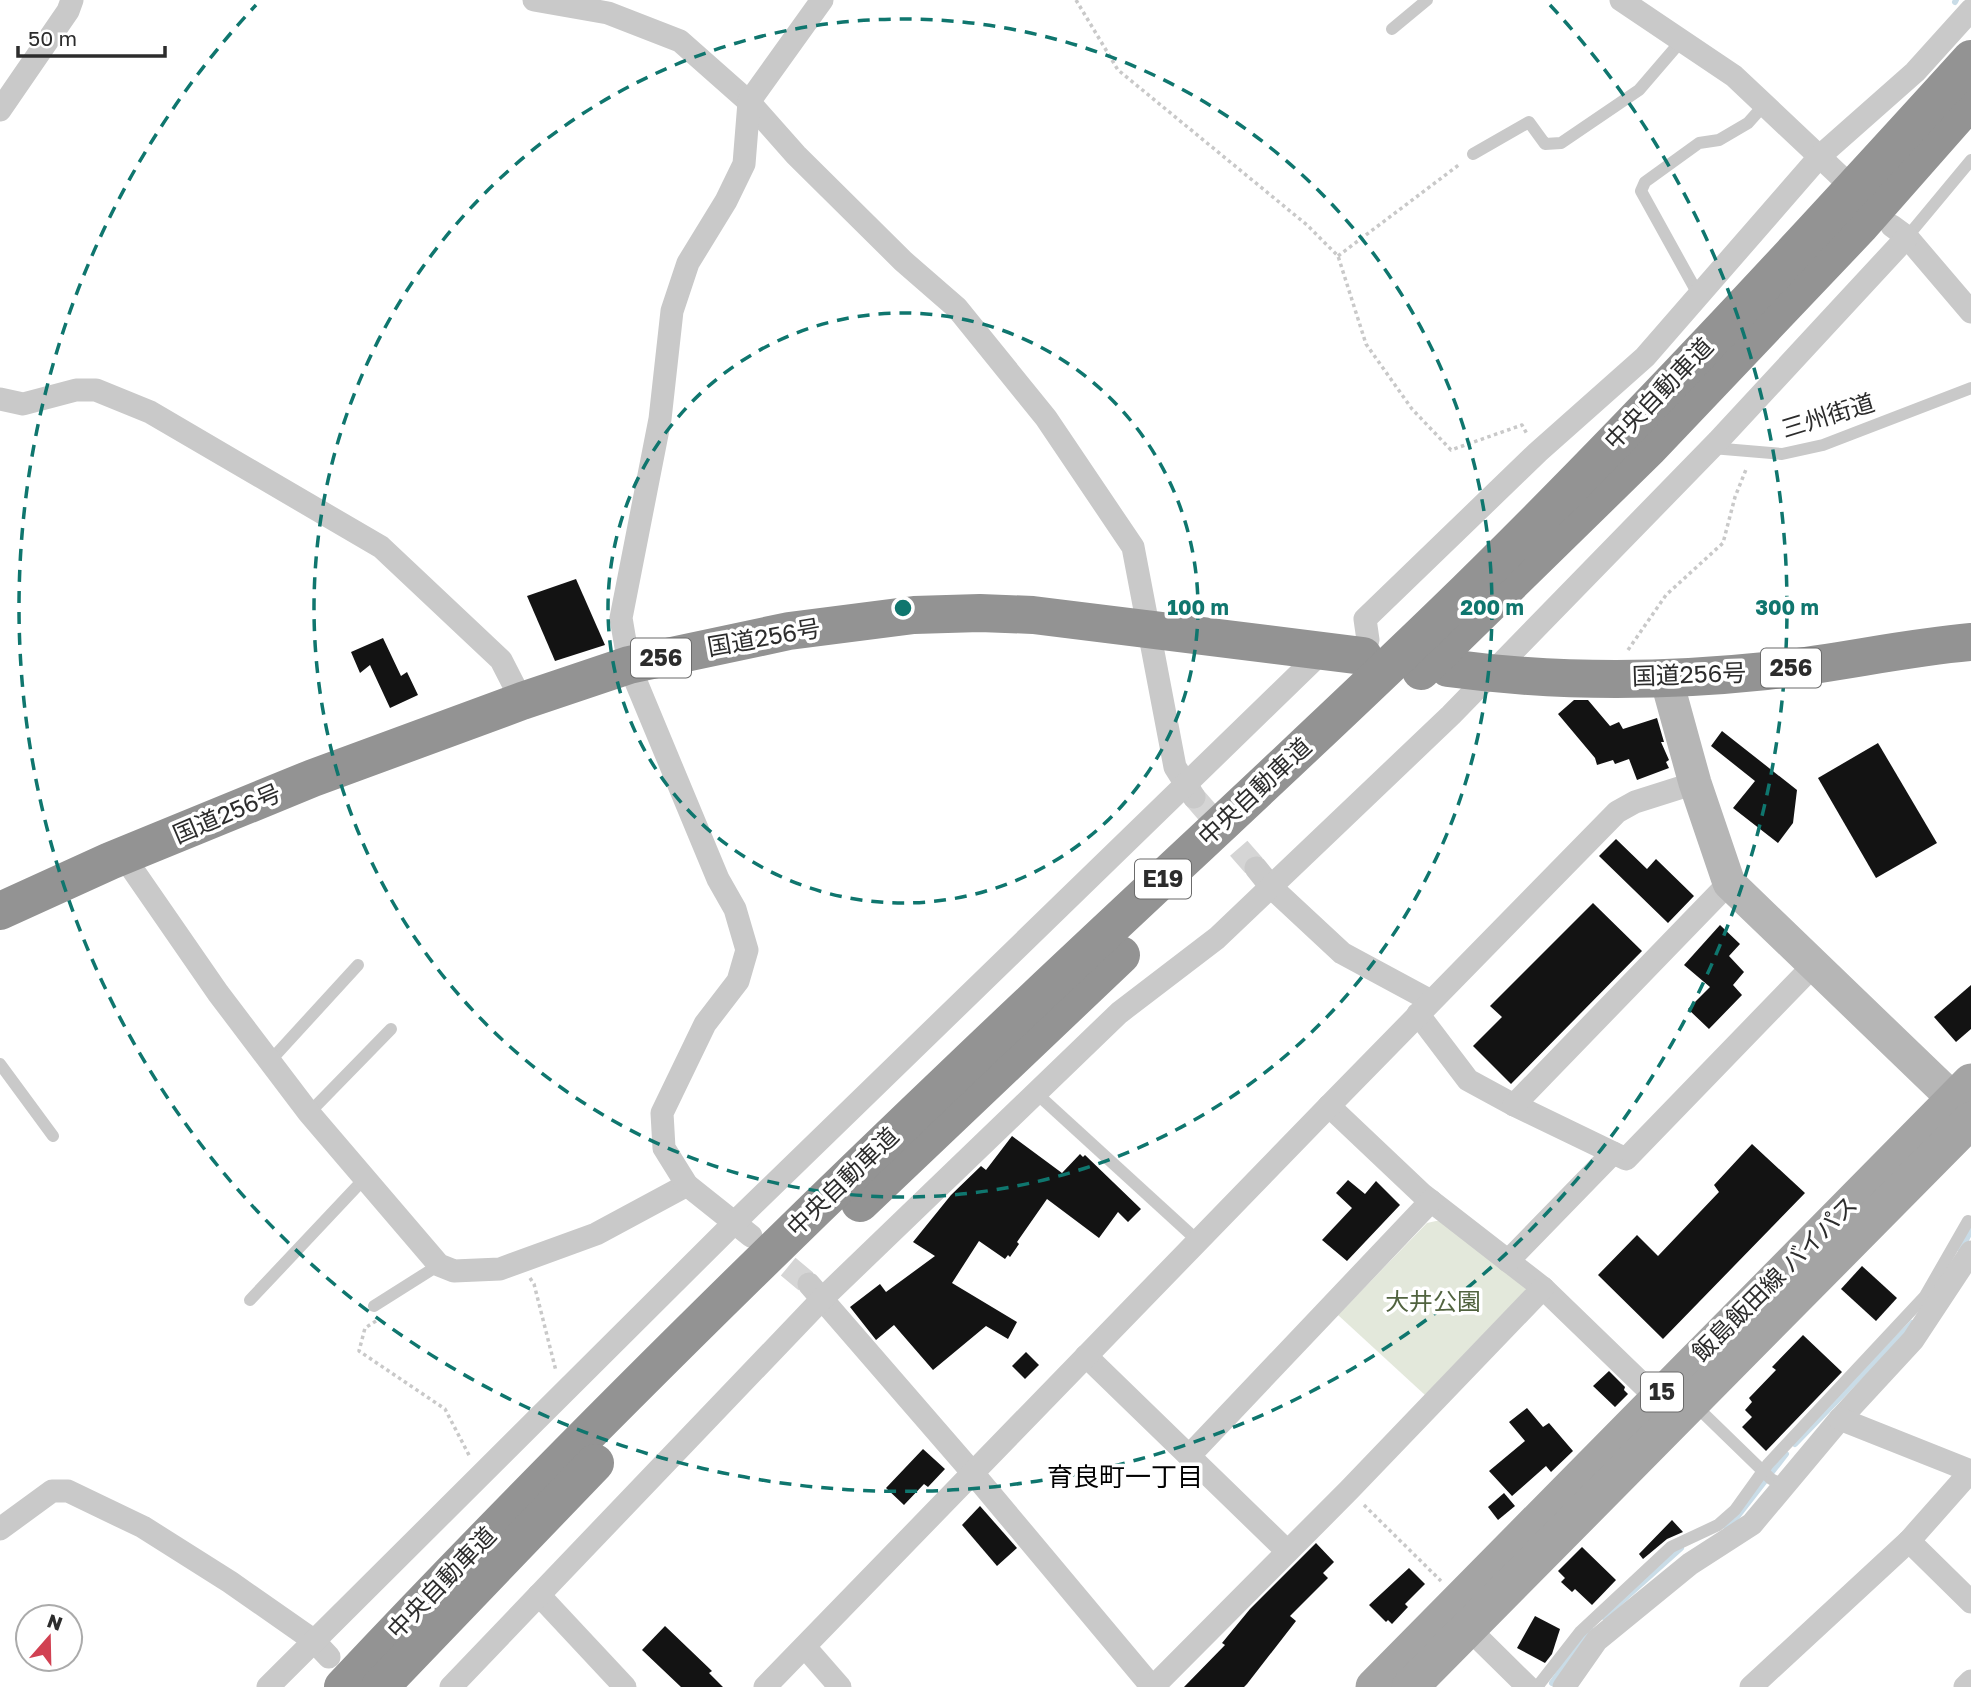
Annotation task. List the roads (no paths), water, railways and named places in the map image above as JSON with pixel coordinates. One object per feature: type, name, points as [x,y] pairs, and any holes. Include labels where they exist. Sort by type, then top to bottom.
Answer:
[{"type":"highway","name":"中央自動車道","points":[[336,1672],[538,1482],[965,1065],[1465,592],[1598,458],[1778,269],[1971,59]]},
{"type":"highway","name":"中央自動車道","points":[[380,1687],[558,1501],[751,1307],[1469,626],[1649,448],[1860,226],[1971,100]]},
{"type":"highway","name":"国道256号","points":[[0,911],[313,778],[523,701],[629,665],[789,631],[914,615],[1033,615],[1347,654]]},
{"type":"highway","name":"国道256号","points":[[1448,668],[1491,674],[1666,678],[1767,671],[1971,642]]},
{"type":"main road","name":"飯島飯田線 バイパス","points":[[1374,1687],[1454,1607],[1679,1409],[1967,1105]]},
{"type":"main road","name":"飯島飯田線 バイパス","points":[[1410,1687],[1454,1607]]},
{"type":"street","points":[[0,110],[68,11],[72,0]]},
{"type":"street","points":[[534,0],[608,13],[680,41],[749,102],[796,155],[903,261],[957,308],[1045,418],[1133,547],[1175,767],[1190,790]]},
{"type":"street","points":[[743,1229],[687,1185],[664,1148],[662,1113],[705,1024],[738,981],[747,950],[735,909],[718,879],[629,665],[621,618],[660,419],[672,311],[688,263],[726,201],[744,164],[749,102],[822,0]]},
{"type":"street","points":[[1621,0],[1734,76],[1839,175]]},
{"type":"street","points":[[268,1687],[570,1386],[743,1229],[1190,790],[1347,654],[1368,639],[1365,619],[1538,452],[1645,357],[1820,156],[1916,72],[1971,10]]},
{"type":"street","points":[[451,1687],[539,1595],[816,1291],[1036,1093],[1119,1013],[1217,939],[1491,674],[1712,448],[1900,232],[1971,312]]},
{"type":"street","points":[[0,399],[23,404],[76,390],[96,390],[150,412],[381,547],[501,660],[523,701]]},
{"type":"street","points":[[1666,678],[1695,783],[1730,883],[1813,966],[1967,1105]]},
{"type":"street","points":[[765,1687],[1617,812],[1635,802],[1695,783]]},
{"type":"street","points":[[124,857],[218,993],[309,1113],[439,1265],[454,1271],[500,1269],[596,1234],[687,1185]]},
{"type":"street","points":[[1256,868],[1272,888],[1342,953],[1425,1008],[1468,1080],[1626,1159],[1813,966]]},
{"type":"street","points":[[1514,1105],[1730,883]]},
{"type":"street","points":[[1329,1106],[1431,1201],[1543,1288],[1679,1409]]},
{"type":"street","points":[[1508,1261],[1613,1153]]},
{"type":"street","points":[[1189,1455],[1431,1201]]},
{"type":"street","points":[[1564,1687],[1597,1640],[1690,1564],[1752,1524],[1770,1477],[1840,1419],[1913,1340],[1971,1252]]},
{"type":"street","points":[[816,1291],[1153,1687],[1349,1490],[1543,1288]]},
{"type":"street","points":[[1086,1356],[1287,1551]]},
{"type":"street","points":[[1751,1687],[1909,1541],[1971,1471],[1840,1419]]},
{"type":"street","points":[[0,1529],[52,1492],[68,1491],[143,1527],[230,1583],[313,1640],[336,1672]]},
{"type":"street","points":[[1909,1541],[1971,1602]]},
{"type":"street","points":[[539,1595],[625,1687]]},
{"type":"street","points":[[1454,1607],[1528,1687]]},
{"type":"street","points":[[805,1647],[840,1687]]},
{"type":"street","points":[[1965,1687],[1971,1681]]},
{"type":"lane","points":[[1392,29],[1427,0]]},
{"type":"lane","points":[[1473,155],[1529,122],[1545,144],[1561,143],[1639,90],[1682,40]]},
{"type":"lane","points":[[1698,294],[1641,191],[1645,182],[1699,143],[1719,140],[1748,123],[1764,105]]},
{"type":"lane","points":[[1900,232],[1971,160]]},
{"type":"lane","name":"三州街道","points":[[1712,448],[1782,454],[1823,445],[1971,388]]},
{"type":"lane","points":[[271,1060],[358,965]]},
{"type":"lane","points":[[309,1113],[391,1029]]},
{"type":"lane","points":[[0,1064],[53,1136]]},
{"type":"lane","points":[[1036,1093],[1198,1241]]},
{"type":"lane","points":[[250,1300],[364,1179]]},
{"type":"lane","points":[[1537,1687],[1580,1632],[1671,1547],[1718,1525],[1770,1477],[1822,1404],[1925,1296],[1968,1221]]},
{"type":"lane","points":[[374,1306],[439,1265]]},
{"type":"lane","points":[[1679,1409],[1770,1477]]},
{"type":"waterway","points":[[1961,1250],[1971,1230]]},
{"type":"waterway","points":[[1795,1444],[1912,1323]]},
{"type":"waterway","points":[[1725,1526],[1737,1517],[1786,1454]]},
{"type":"waterway","points":[[1604,1617],[1681,1548]]},
{"type":"waterway","points":[[1552,1683],[1590,1629]]},
{"type":"tunnel","points":[[1194,797],[1256,868]]},
{"type":"tunnel","points":[[762,1245],[809,1284]]},
{"type":"district","name":"育良町一丁目","points":[[1125,1477]]},
{"type":"park label","name":"大井公園","points":[[1433,1302]]}]
